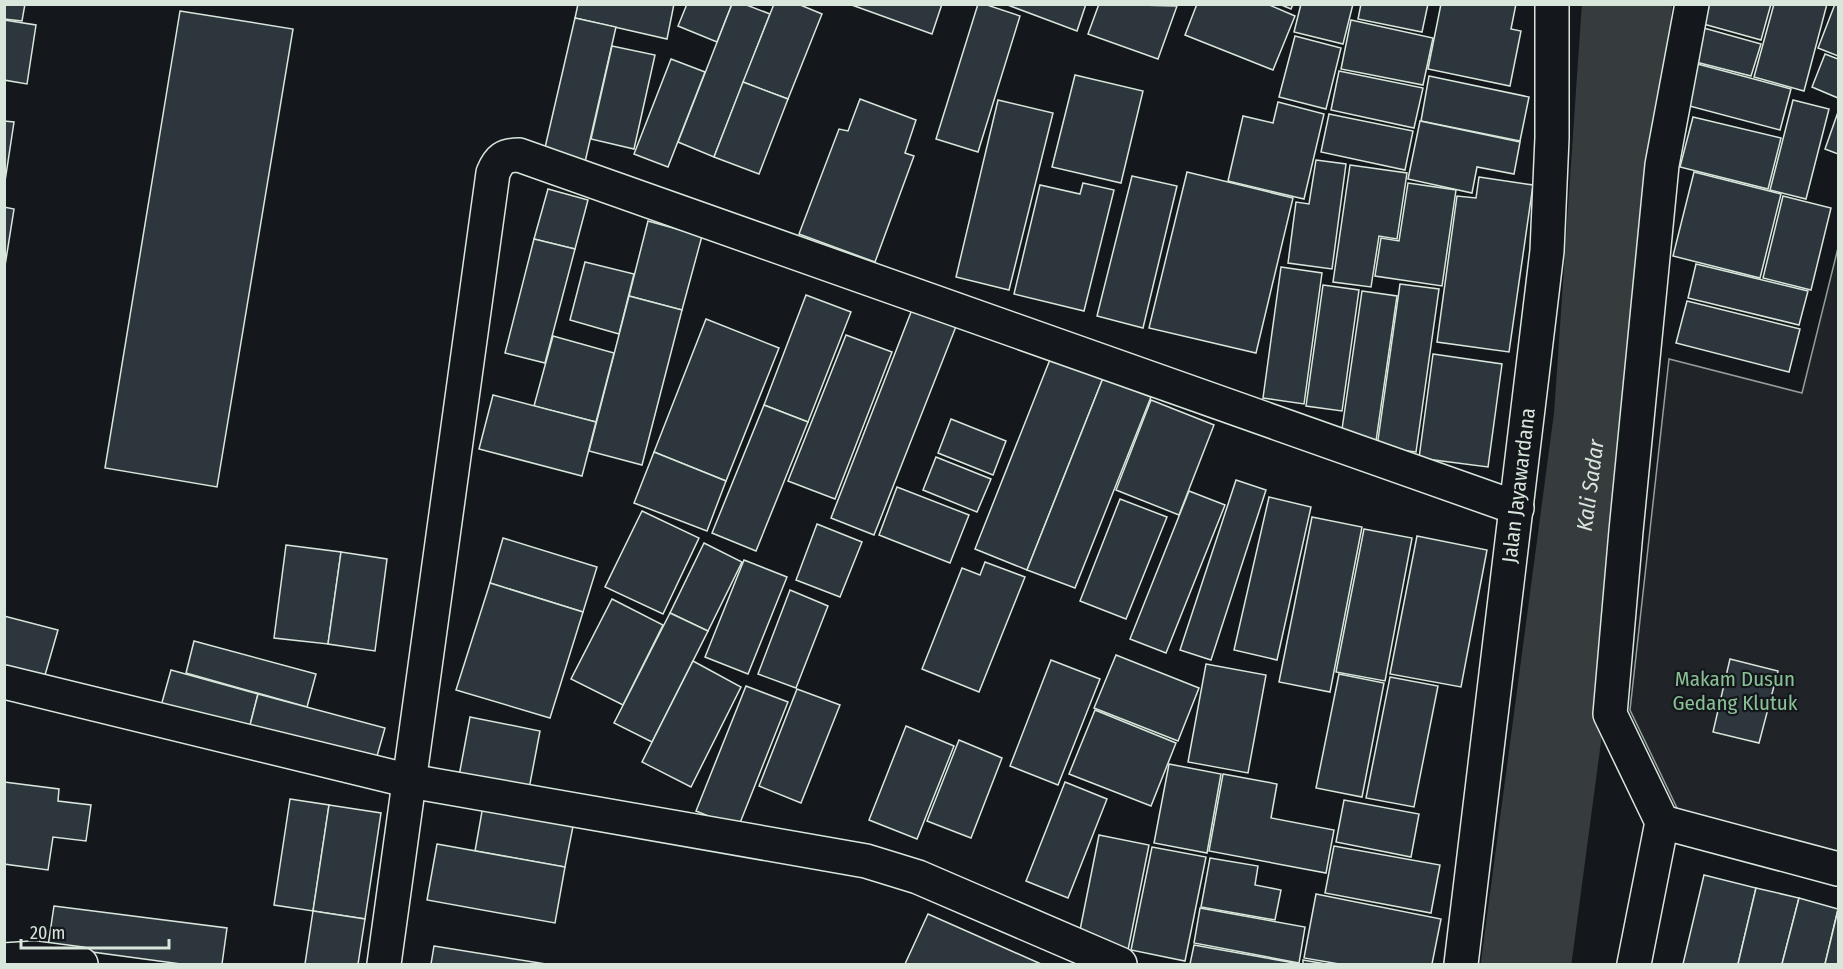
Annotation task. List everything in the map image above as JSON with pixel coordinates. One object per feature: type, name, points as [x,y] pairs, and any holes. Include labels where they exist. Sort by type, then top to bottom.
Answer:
[{"type":"street","name":"Jalan Jayawardana","points":[[1461,964],[1547,251],[1552,172],[1552,4]]},
{"type":"street","points":[[1634,964],[1662,822],[1610,714],[1662,165],[1692,4]]},
{"type":"street","points":[[384,964],[493,173],[498,161],[507,155],[519,155],[1517,508]]},
{"type":"street","points":[[4,682],[410,781],[866,861],[918,877],[1120,964]]},
{"type":"street","points":[[1662,822],[1839,869]]},
{"type":"street","points":[[4,960],[35,958],[81,964]]},
{"type":"green space","name":"Makam Dusun Gedang Klutuk","points":[[1838,248],[1838,853],[1678,810],[1630,710],[1669,359],[1802,393]]},
{"type":"building","points":[[4,4],[25,4],[22,21],[4,19]]},
{"type":"building","points":[[578,4],[674,4],[667,39],[575,18]]},
{"type":"building","points":[[687,4],[732,4],[717,42],[678,26]]},
{"type":"building","points":[[732,4],[744,4],[770,14],[714,157],[678,142]]},
{"type":"building","points":[[774,4],[798,4],[822,14],[788,99],[743,82]]},
{"type":"building","points":[[849,4],[942,4],[932,34]]},
{"type":"building","points":[[978,4],[1020,16],[978,152],[936,139]]},
{"type":"building","points":[[1005,4],[1086,4],[1077,31]]},
{"type":"building","points":[[1099,4],[1177,6],[1158,59],[1088,34]]},
{"type":"building","points":[[1197,4],[1267,4],[1295,16],[1273,70],[1185,35]]},
{"type":"building","points":[[1279,4],[1293,4],[1291,9]]},
{"type":"building","points":[[1301,4],[1353,4],[1343,44],[1294,32]]},
{"type":"building","points":[[1361,4],[1428,4],[1422,32],[1358,19]]},
{"type":"building","points":[[1441,4],[1516,4],[1511,29],[1521,31],[1510,86],[1428,69]]},
{"type":"building","points":[[1694,4],[1771,4],[1761,40],[1689,20]]},
{"type":"building","points":[[1774,4],[1827,4],[1804,91],[1754,77]]},
{"type":"building","points":[[1835,4],[1838,4],[1838,56],[1818,48]]},
{"type":"building","points":[[180,11],[293,29],[217,487],[105,468]]},
{"type":"building","points":[[575,18],[616,27],[585,162],[544,152]]},
{"type":"building","points":[[4,20],[36,25],[27,84],[4,80]]},
{"type":"building","points":[[1351,20],[1433,38],[1423,85],[1341,69]]},
{"type":"building","points":[[1693,25],[1761,44],[1751,76],[1684,59]]},
{"type":"building","points":[[1295,36],[1341,48],[1326,109],[1279,97]]},
{"type":"building","points":[[612,46],[655,55],[634,149],[591,139]]},
{"type":"building","points":[[1825,54],[1838,59],[1838,98],[1812,87]]},
{"type":"building","points":[[671,59],[705,72],[668,167],[634,154]]},
{"type":"building","points":[[1694,63],[1791,89],[1780,130],[1682,104]]},
{"type":"building","points":[[1339,71],[1423,88],[1414,128],[1331,110]]},
{"type":"building","points":[[1075,75],[1143,91],[1121,183],[1052,167]]},
{"type":"building","points":[[1429,76],[1529,97],[1520,141],[1421,121]]},
{"type":"building","points":[[743,82],[788,99],[759,174],[714,157]]},
{"type":"building","points":[[860,99],[916,120],[905,153],[914,156],[875,262],[799,234],[839,129],[848,131]]},
{"type":"building","points":[[998,100],[1053,113],[1009,290],[956,277]]},
{"type":"building","points":[[1793,100],[1829,109],[1806,199],[1770,190]]},
{"type":"building","points":[[1278,102],[1324,114],[1304,199],[1228,181],[1243,116],[1273,123]]},
{"type":"building","points":[[1838,112],[1838,154],[1825,149]]},
{"type":"building","points":[[1329,114],[1413,131],[1405,170],[1321,152]]},
{"type":"building","points":[[1693,117],[1781,138],[1768,189],[1680,167]]},
{"type":"building","points":[[4,121],[14,122],[4,188]]},
{"type":"building","points":[[1420,121],[1520,142],[1514,174],[1477,167],[1472,193],[1408,179]]},
{"type":"building","points":[[1316,160],[1346,164],[1332,269],[1288,263],[1296,202],[1309,204]]},
{"type":"building","points":[[1350,165],[1407,173],[1397,239],[1379,236],[1371,287],[1333,282]]},
{"type":"building","points":[[1187,172],[1293,198],[1256,353],[1149,328]]},
{"type":"building","points":[[1694,172],[1781,194],[1760,278],[1673,256]]},
{"type":"building","points":[[1132,176],[1177,186],[1143,328],[1097,316]]},
{"type":"building","points":[[1479,177],[1533,185],[1509,352],[1437,342],[1457,196],[1476,198]]},
{"type":"building","points":[[1083,183],[1114,190],[1084,311],[1014,294],[1040,185],[1080,194]]},
{"type":"building","points":[[1408,183],[1456,190],[1442,286],[1375,276],[1381,238],[1399,241]]},
{"type":"building","points":[[548,189],[588,200],[575,249],[534,239]]},
{"type":"building","points":[[1783,196],[1831,208],[1811,290],[1763,278]]},
{"type":"building","points":[[4,207],[14,209],[4,272]]},
{"type":"building","points":[[648,221],[702,236],[682,310],[629,296]]},
{"type":"building","points":[[534,239],[575,249],[545,363],[505,353]]},
{"type":"building","points":[[585,262],[634,274],[619,334],[570,320]]},
{"type":"building","points":[[1696,264],[1808,291],[1799,325],[1688,298]]},
{"type":"building","points":[[1281,267],[1322,273],[1304,404],[1263,398]]},
{"type":"building","points":[[1400,284],[1439,289],[1416,452],[1377,447]]},
{"type":"building","points":[[1323,285],[1359,290],[1342,411],[1306,406]]},
{"type":"building","points":[[1362,291],[1397,296],[1376,441],[1341,436]]},
{"type":"building","points":[[806,295],[851,312],[808,422],[764,405]]},
{"type":"building","points":[[629,296],[682,310],[642,465],[589,451]]},
{"type":"building","points":[[1687,301],[1800,329],[1789,372],[1676,343]]},
{"type":"building","points":[[913,307],[957,324],[874,535],[831,518]]},
{"type":"building","points":[[706,319],[779,348],[726,481],[654,452]]},
{"type":"building","points":[[846,335],[892,352],[835,499],[788,481]]},
{"type":"building","points":[[553,336],[614,353],[596,422],[534,406]]},
{"type":"building","points":[[1433,354],[1502,364],[1488,467],[1419,458]]},
{"type":"building","points":[[1051,357],[1103,378],[1027,570],[975,549]]},
{"type":"building","points":[[1103,378],[1151,397],[1075,588],[1027,570]]},
{"type":"building","points":[[493,395],[596,422],[582,476],[479,449]]},
{"type":"building","points":[[1151,400],[1214,425],[1179,515],[1116,490]]},
{"type":"building","points":[[764,405],[808,422],[756,551],[712,533]]},
{"type":"building","points":[[951,419],[1006,441],[993,475],[938,453]]},
{"type":"building","points":[[654,452],[726,481],[707,531],[634,503]]},
{"type":"building","points":[[936,457],[991,479],[977,512],[923,490]]},
{"type":"building","points":[[1236,480],[1266,490],[1211,660],[1180,650]]},
{"type":"building","points":[[897,487],[969,515],[950,563],[879,535]]},
{"type":"building","points":[[1189,491],[1225,505],[1166,653],[1130,639]]},
{"type":"building","points":[[1269,497],[1311,507],[1277,660],[1234,650]]},
{"type":"building","points":[[1120,499],[1167,517],[1126,619],[1080,601]]},
{"type":"building","points":[[642,511],[699,538],[663,614],[605,587]]},
{"type":"building","points":[[1312,517],[1362,527],[1330,692],[1279,682]]},
{"type":"building","points":[[817,524],[862,542],[840,597],[796,580]]},
{"type":"building","points":[[1364,529],[1412,538],[1385,681],[1336,672]]},
{"type":"building","points":[[1417,536],[1487,550],[1461,687],[1390,674]]},
{"type":"building","points":[[503,538],[597,567],[583,612],[490,583]]},
{"type":"building","points":[[704,543],[742,562],[708,631],[670,613]]},
{"type":"building","points":[[286,545],[341,552],[328,644],[274,638]]},
{"type":"building","points":[[341,552],[387,559],[375,651],[328,644]]},
{"type":"building","points":[[744,560],[787,577],[748,674],[705,657]]},
{"type":"building","points":[[985,562],[1025,577],[979,692],[922,669],[962,568],[980,575]]},
{"type":"building","points":[[490,583],[583,612],[550,718],[456,690]]},
{"type":"building","points":[[790,590],[828,606],[796,688],[758,674]]},
{"type":"building","points":[[612,599],[663,625],[623,705],[571,679]]},
{"type":"building","points":[[670,613],[708,631],[652,742],[614,723]]},
{"type":"building","points":[[4,616],[58,630],[45,675],[4,665]]},
{"type":"building","points":[[194,641],[316,674],[307,707],[186,673]]},
{"type":"building","points":[[1116,655],[1199,688],[1178,741],[1094,708]]},
{"type":"building","points":[[1730,659],[1778,671],[1759,743],[1713,732]]},
{"type":"building","points":[[1051,660],[1100,679],[1058,785],[1010,766]]},
{"type":"building","points":[[693,661],[741,687],[691,787],[642,762]]},
{"type":"building","points":[[1206,664],[1266,675],[1248,773],[1188,762]]},
{"type":"building","points":[[171,670],[258,694],[249,729],[161,706]]},
{"type":"building","points":[[1339,674],[1384,683],[1362,797],[1316,788]]},
{"type":"building","points":[[1390,677],[1438,686],[1414,807],[1366,798]]},
{"type":"building","points":[[746,686],[788,702],[738,828],[696,811]]},
{"type":"building","points":[[797,689],[840,705],[801,803],[759,786]]},
{"type":"building","points":[[258,694],[385,728],[375,763],[249,729]]},
{"type":"building","points":[[1095,710],[1176,743],[1151,806],[1069,774]]},
{"type":"building","points":[[470,717],[540,731],[529,789],[459,776]]},
{"type":"building","points":[[906,726],[954,746],[917,839],[869,820]]},
{"type":"building","points":[[959,740],[1002,758],[971,838],[927,821]]},
{"type":"building","points":[[1169,764],[1221,774],[1207,853],[1154,843]]},
{"type":"building","points":[[1223,774],[1277,784],[1271,818],[1334,830],[1326,873],[1209,851]]},
{"type":"building","points":[[4,782],[59,789],[58,801],[91,805],[86,841],[53,837],[48,870],[4,864]]},
{"type":"building","points":[[1065,782],[1107,799],[1068,898],[1026,881]]},
{"type":"building","points":[[290,799],[329,805],[313,911],[274,905]]},
{"type":"building","points":[[484,800],[575,816],[565,867],[475,851]]},
{"type":"building","points":[[1344,800],[1419,814],[1411,857],[1336,842]]},
{"type":"building","points":[[329,805],[381,813],[365,919],[313,911]]},
{"type":"building","points":[[1099,835],[1149,845],[1128,950],[1078,940]]},
{"type":"building","points":[[437,844],[565,867],[555,923],[427,900]]},
{"type":"building","points":[[1334,846],[1440,865],[1431,913],[1325,893]]},
{"type":"building","points":[[1152,847],[1206,857],[1185,961],[1131,950]]},
{"type":"building","points":[[1210,858],[1258,866],[1255,885],[1281,890],[1275,920],[1201,907]]},
{"type":"building","points":[[1704,875],[1756,888],[1738,964],[1683,964]]},
{"type":"building","points":[[1756,888],[1799,898],[1782,964],[1738,964]]},
{"type":"building","points":[[1316,894],[1441,919],[1432,964],[1339,964],[1304,958]]},
{"type":"building","points":[[1799,898],[1838,909],[1825,964],[1782,964]]},
{"type":"building","points":[[54,906],[227,928],[222,964],[181,964],[48,946]]},
{"type":"building","points":[[1200,908],[1305,927],[1299,963],[1194,943]]},
{"type":"building","points":[[1838,910],[1838,964],[1825,964]]},
{"type":"building","points":[[313,911],[365,919],[358,964],[305,964]]},
{"type":"building","points":[[928,914],[1041,964],[905,964]]},
{"type":"building","points":[[1194,945],[1300,964],[1190,964]]},
{"type":"building","points":[[434,946],[546,964],[431,964]]},
{"type":"building","points":[[1303,960],[1326,964],[1303,964]]},
{"type":"waterway","name":"Kali Sadar","points":[[1526,964],[1599,416],[1627,4]]}]
